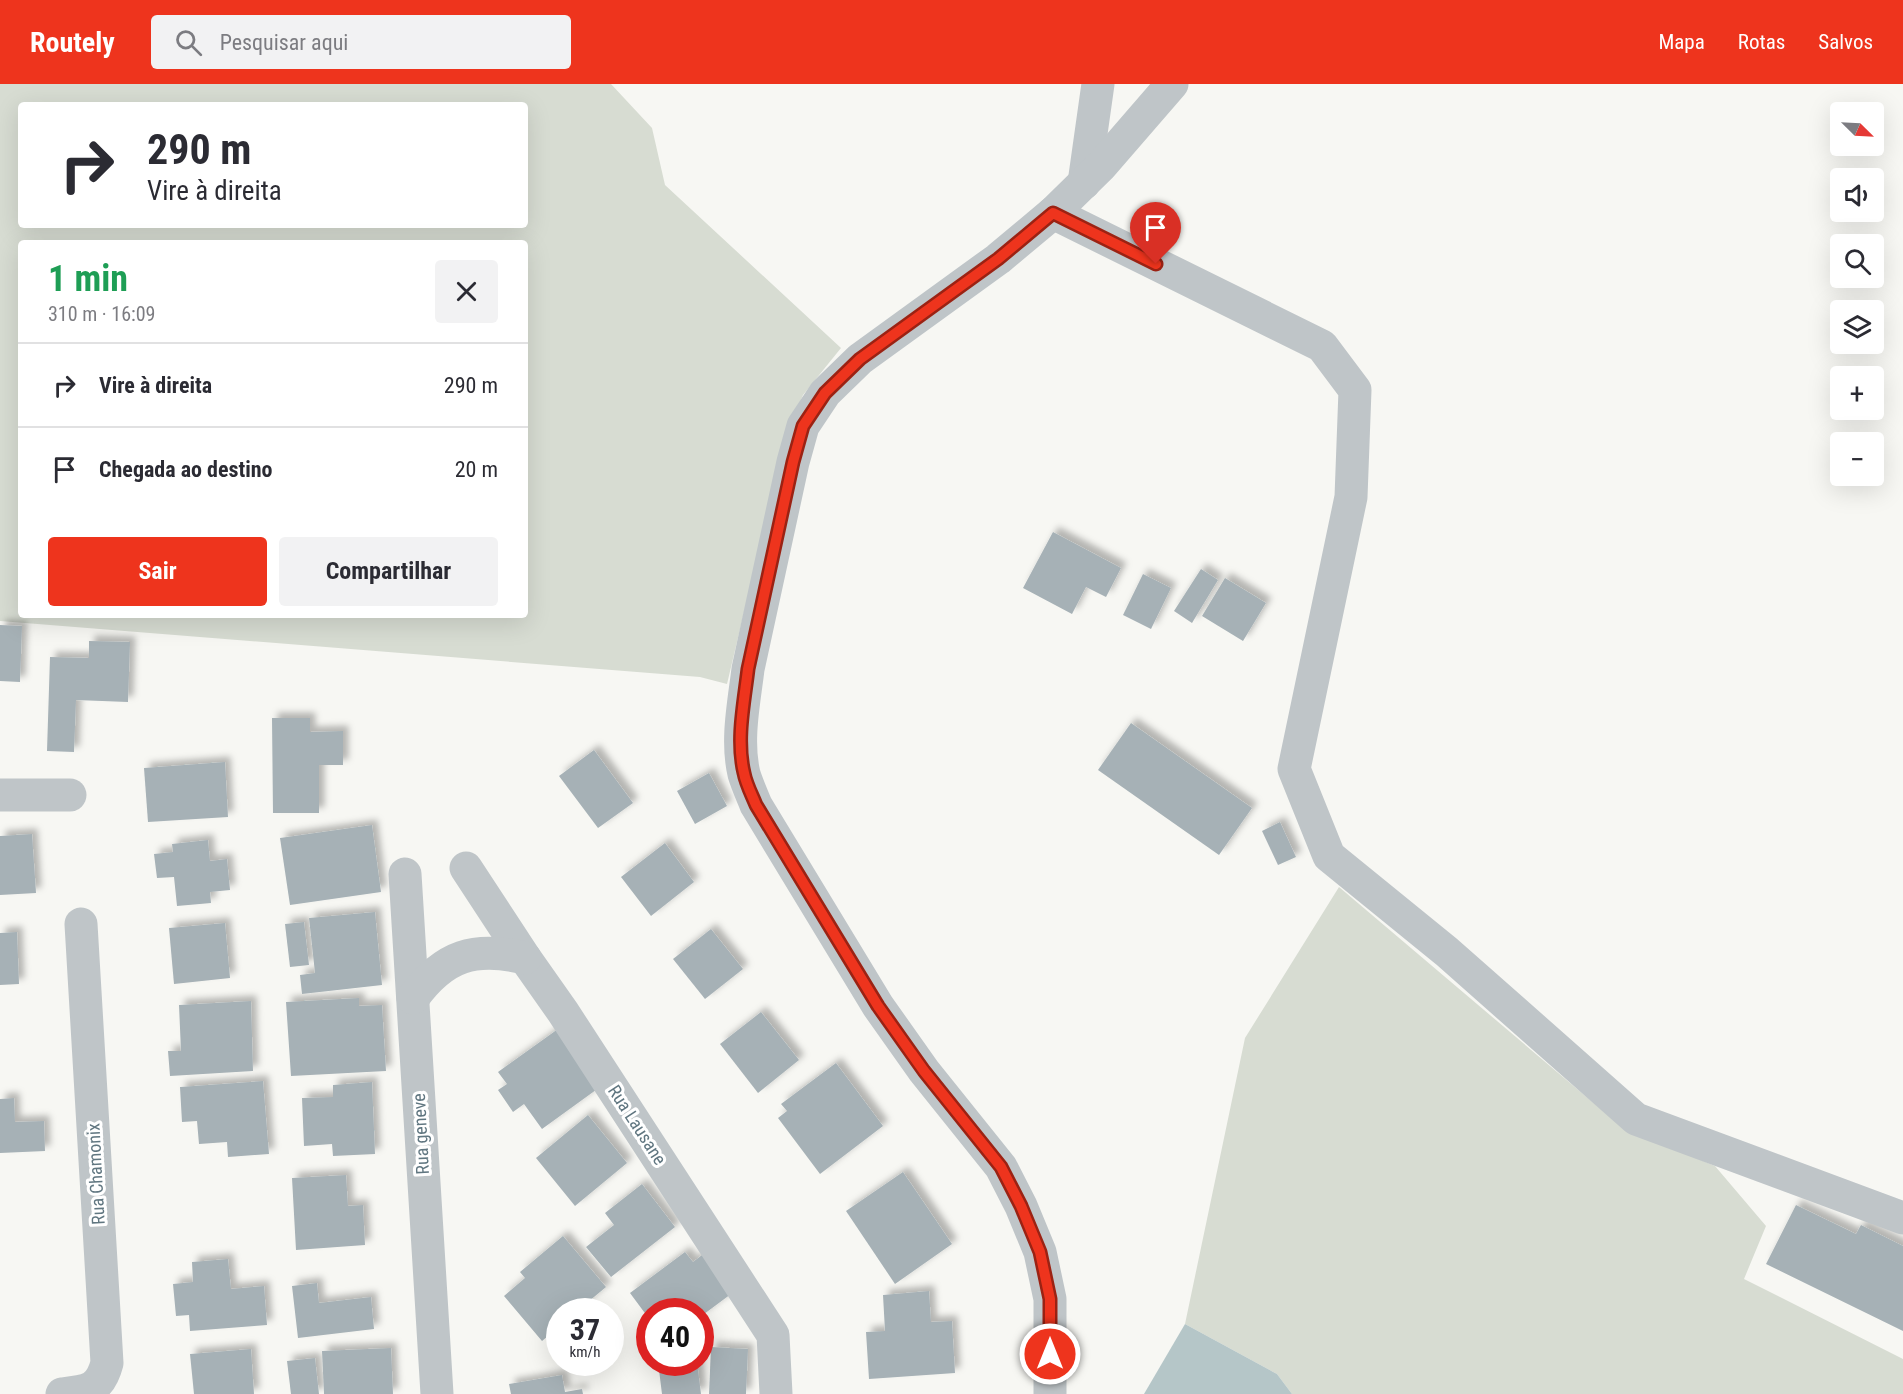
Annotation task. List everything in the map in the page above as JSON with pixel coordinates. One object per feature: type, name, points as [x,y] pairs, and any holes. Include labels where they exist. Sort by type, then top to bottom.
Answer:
[{"type":"street","points":[[1084,183],[1098,84]]},
{"type":"street","points":[[1050,1394],[1050,1299],[1040,1252],[1021,1206],[1001,1167],[924,1071],[878,1006],[778,842],[756,805],[744,774],[741,743],[748,669],[793,462],[803,426],[825,393],[860,359],[998,259],[1053,213],[1101,166],[1172,84]]},
{"type":"street","points":[[1053,213],[1322,346],[1355,390],[1351,497],[1294,769],[1329,856],[1447,952],[1636,1119],[1903,1218]]},
{"type":"street","points":[[0,795],[70,795]]},
{"type":"street","name":"Rua Lausane","points":[[466,868],[563,1012],[773,1335],[776,1394]]},
{"type":"street","name":"Rua geneve","points":[[405,874],[437,1394]]},
{"type":"street","name":"Rua Chamonix","points":[[62,1394],[82,1392],[95,1387],[103,1377],[107,1363],[81,924]]},
{"type":"street","points":[[413,998],[426,979],[444,965],[461,957],[501,953],[525,958]]},
{"type":"shaded area","points":[[0,84],[611,84],[652,128],[665,185],[841,348],[803,395],[787,431],[727,684],[700,677],[0,621]]},
{"type":"shaded area","points":[[1339,887],[1622,1127],[1715,1166],[1766,1226],[1744,1279],[1903,1359],[1903,1394],[1292,1394],[1277,1374],[1185,1324],[1245,1038]]},
{"type":"shaded area","points":[[1185,1324],[1277,1374],[1292,1394],[1144,1394]]},
{"type":"building","points":[[1053,532],[1121,568],[1106,597],[1086,587],[1072,614],[1023,588]]},
{"type":"building","points":[[1201,569],[1218,580],[1192,623],[1174,611]]},
{"type":"building","points":[[1143,574],[1171,588],[1151,629],[1123,615]]},
{"type":"building","points":[[1225,578],[1266,603],[1243,641],[1202,616]]},
{"type":"building","points":[[0,625],[22,626],[20,682],[0,681]]},
{"type":"building","points":[[89,641],[130,642],[128,702],[76,700],[74,752],[47,751],[50,657],[89,658]]},
{"type":"building","points":[[272,718],[310,718],[310,732],[343,731],[343,765],[319,765],[319,813],[273,813]]},
{"type":"building","points":[[1131,723],[1252,808],[1219,855],[1098,770]]},
{"type":"building","points":[[594,750],[633,803],[598,828],[559,776]]},
{"type":"building","points":[[225,762],[228,817],[148,822],[144,768]]},
{"type":"building","points":[[709,773],[727,806],[695,824],[677,791]]},
{"type":"building","points":[[1280,822],[1296,857],[1278,865],[1262,831]]},
{"type":"building","points":[[372,825],[381,892],[290,905],[280,838]]},
{"type":"building","points":[[32,834],[36,893],[0,895],[0,836]]},
{"type":"building","points":[[208,840],[210,861],[227,859],[230,890],[210,892],[211,903],[177,906],[174,877],[157,878],[154,854],[173,852],[172,844]]},
{"type":"building","points":[[665,843],[694,882],[651,916],[621,877]]},
{"type":"building","points":[[375,912],[382,985],[302,994],[300,975],[315,973],[309,918]]},
{"type":"building","points":[[304,922],[309,965],[290,967],[285,924]]},
{"type":"building","points":[[225,923],[230,978],[174,984],[169,928]]},
{"type":"building","points":[[711,929],[743,969],[705,999],[673,959]]},
{"type":"building","points":[[17,932],[19,984],[0,985],[0,933]]},
{"type":"building","points":[[359,998],[359,1006],[382,1005],[386,1071],[291,1076],[286,1002]]},
{"type":"building","points":[[251,1001],[253,1071],[170,1076],[168,1051],[181,1051],[179,1005]]},
{"type":"building","points":[[761,1012],[799,1060],[758,1093],[720,1044]]},
{"type":"building","points":[[558,1029],[600,1087],[542,1129],[524,1104],[513,1112],[498,1090],[507,1084],[498,1072]]},
{"type":"building","points":[[836,1063],[883,1126],[820,1174],[778,1118],[787,1111],[781,1104]]},
{"type":"building","points":[[263,1081],[269,1154],[228,1157],[227,1142],[199,1144],[197,1121],[182,1122],[180,1087]]},
{"type":"building","points":[[372,1082],[375,1154],[333,1156],[332,1144],[304,1146],[302,1098],[333,1097],[333,1085]]},
{"type":"building","points":[[14,1098],[15,1122],[44,1121],[45,1151],[0,1153],[0,1099]]},
{"type":"building","points":[[588,1115],[627,1163],[575,1206],[536,1158]]},
{"type":"building","points":[[903,1172],[952,1244],[895,1284],[846,1211]]},
{"type":"building","points":[[346,1175],[348,1206],[363,1205],[365,1245],[296,1250],[292,1178]]},
{"type":"building","points":[[642,1184],[675,1227],[611,1277],[586,1247],[614,1225],[605,1213]]},
{"type":"building","points":[[1796,1205],[1856,1234],[1861,1225],[1903,1246],[1903,1331],[1766,1264]]},
{"type":"building","points":[[563,1236],[606,1287],[593,1298],[546,1298],[546,1338],[542,1341],[504,1296],[525,1278],[520,1272]]},
{"type":"building","points":[[685,1252],[693,1262],[706,1252],[735,1291],[714,1307],[714,1298],[636,1298],[636,1301],[630,1293]]},
{"type":"building","points":[[228,1259],[231,1289],[264,1286],[267,1325],[190,1331],[189,1315],[176,1316],[173,1284],[193,1282],[192,1262]]},
{"type":"building","points":[[317,1283],[319,1303],[371,1297],[374,1329],[298,1338],[292,1286]]},
{"type":"building","points":[[929,1291],[931,1322],[952,1321],[955,1373],[869,1379],[866,1332],[885,1331],[883,1295]]},
{"type":"building","points":[[714,1347],[748,1349],[746,1394],[709,1394],[710,1376],[714,1376]]},
{"type":"building","points":[[391,1348],[393,1394],[324,1394],[322,1351]]},
{"type":"building","points":[[251,1349],[254,1394],[194,1394],[190,1354]]},
{"type":"building","points":[[315,1358],[319,1394],[291,1394],[287,1361]]},
{"type":"building","points":[[562,1376],[565,1392],[582,1389],[583,1394],[511,1394],[509,1384]]},
{"type":"building","points":[[660,1376],[699,1376],[701,1394],[662,1394]]},
{"type":"route","points":[[1050,1354],[1050,1299],[1040,1252],[1021,1206],[1001,1167],[924,1071],[878,1006],[756,805],[744,774],[741,743],[744,699],[748,669],[793,462],[803,426],[825,393],[860,359],[998,259],[1053,213],[1156,264]]}]
